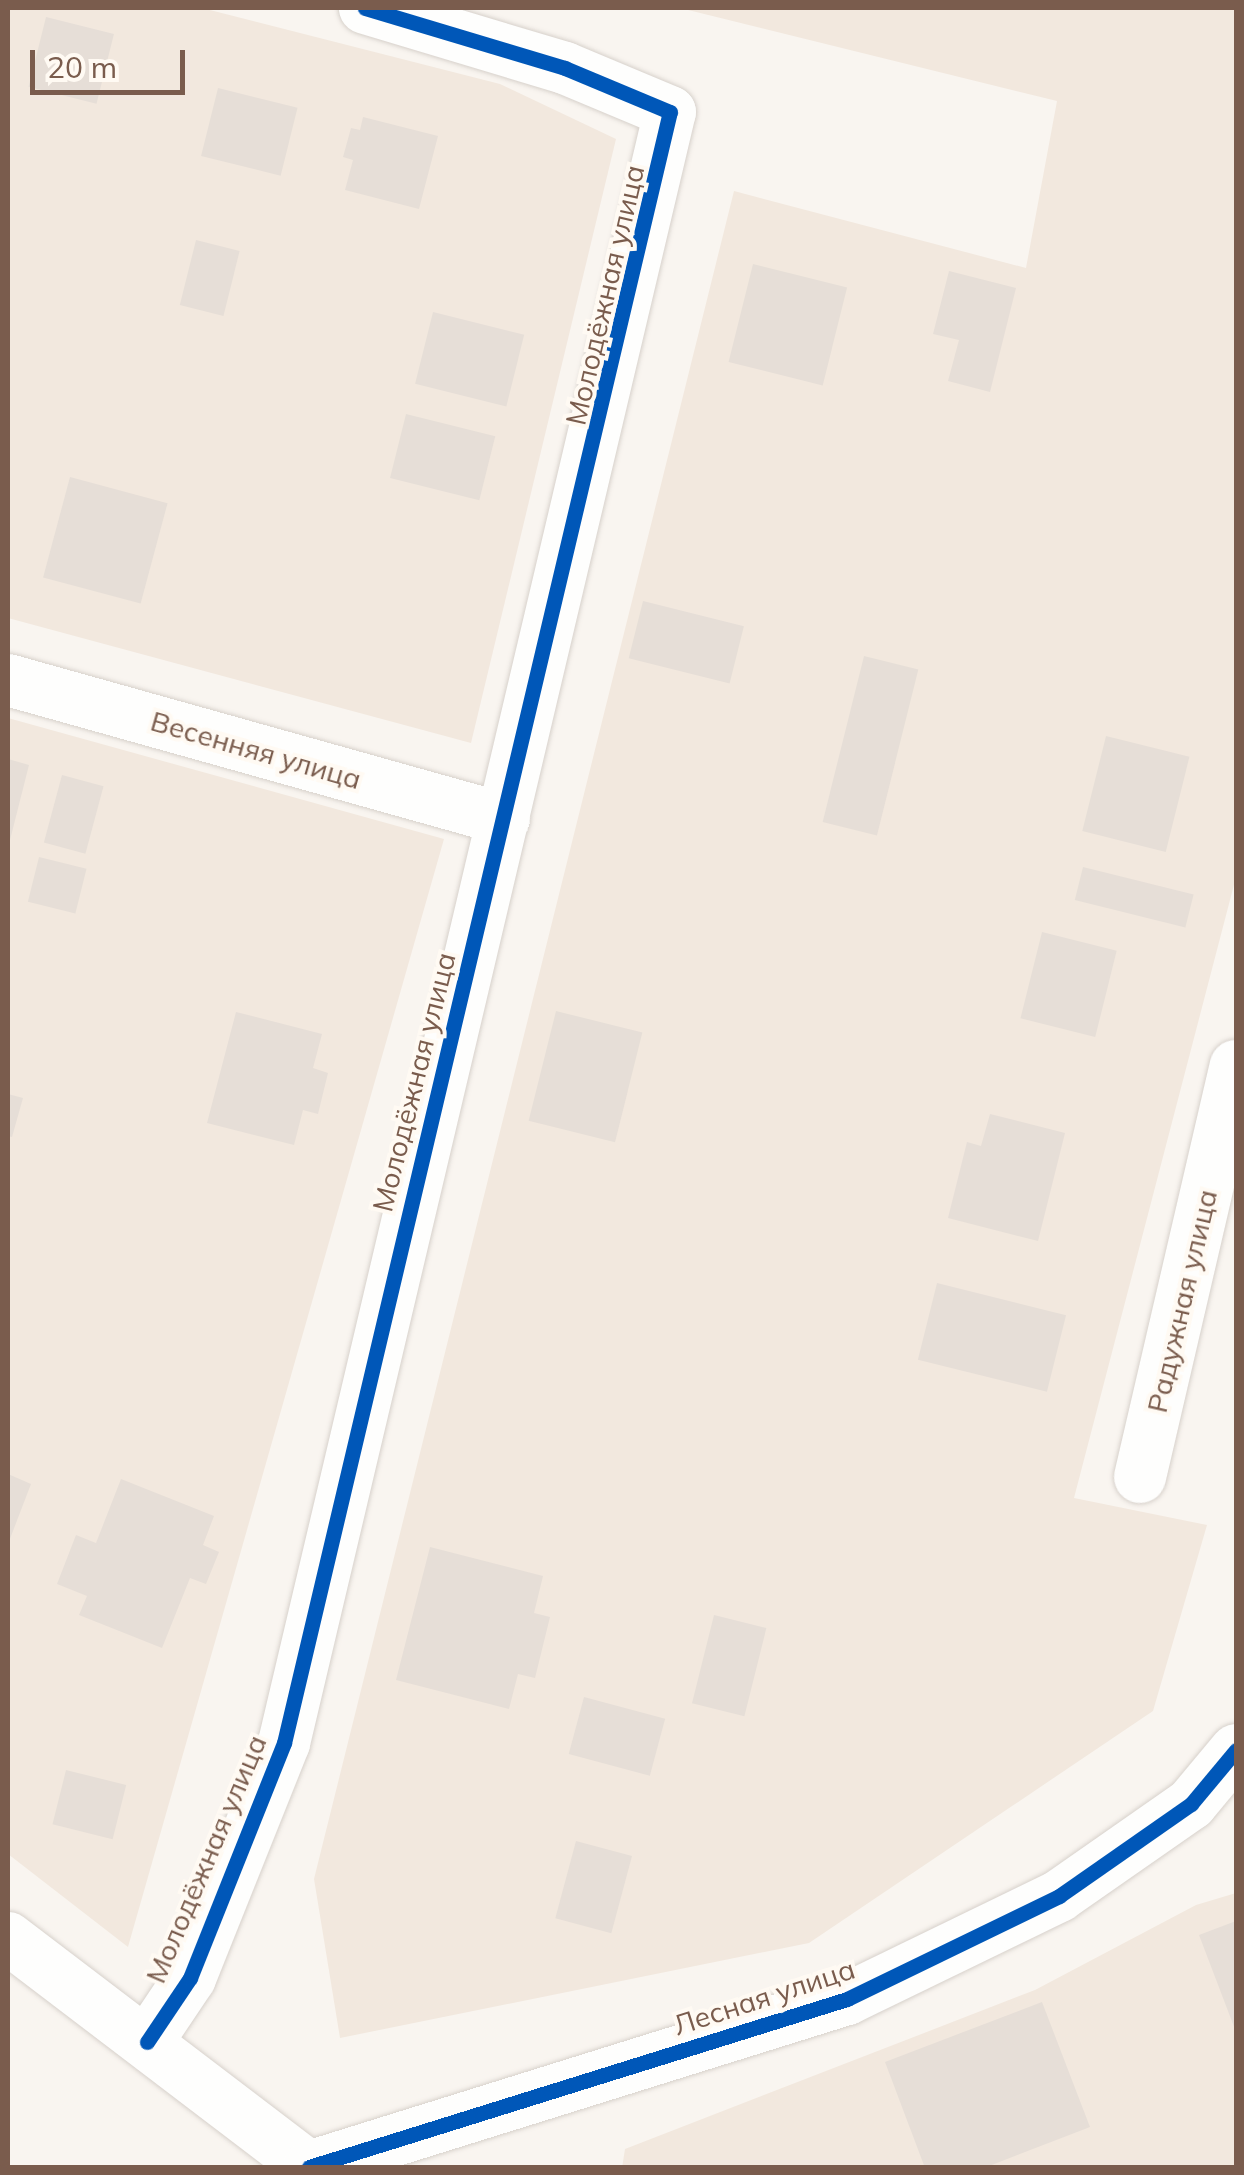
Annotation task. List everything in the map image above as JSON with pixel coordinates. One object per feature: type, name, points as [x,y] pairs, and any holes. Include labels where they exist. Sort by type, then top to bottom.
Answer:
[{"type":"street","name":"Молодёжная улица","points":[[147,2042],[190,1978],[284,1742],[670,112],[565,68],[365,8]]},
{"type":"street","name":"Весенняя улица","points":[[8,680],[504,819]]},
{"type":"street","name":"Радужная улица","points":[[1140,1477],[1224,1180],[1236,1066]]},
{"type":"street","name":"Лесная улица","points":[[310,2167],[848,1999],[1058,1896],[1191,1804],[1236,1750]]},
{"type":"street","points":[[8,1938],[310,2167]]},
{"type":"shaded area","points":[[8,8],[202,8],[500,84],[616,139],[471,743],[8,618]]},
{"type":"shaded area","points":[[680,8],[1236,8],[1236,877],[1074,1498],[1207,1525],[1153,1711],[809,1943],[340,2038],[314,1879],[734,191],[1026,268],[1057,101]]},
{"type":"shaded area","points":[[8,718],[444,839],[128,1947],[8,1854]]},
{"type":"shaded area","points":[[1236,1893],[1236,2167],[622,2168],[625,2149],[1035,1990],[1196,1905]]},
{"type":"building","points":[[46,17],[114,34],[97,104],[29,87]]},
{"type":"building","points":[[218,88],[298,108],[281,176],[201,156]]},
{"type":"building","points":[[363,117],[438,136],[419,209],[345,190],[353,160],[343,157],[351,128],[360,130]]},
{"type":"building","points":[[196,240],[240,251],[223,316],[180,305]]},
{"type":"building","points":[[753,264],[847,287],[823,385],[729,362]]},
{"type":"building","points":[[949,271],[1016,288],[990,392],[948,381],[959,340],[933,334]]},
{"type":"building","points":[[433,312],[524,335],[506,407],[415,384]]},
{"type":"building","points":[[406,414],[495,436],[479,500],[390,478]]},
{"type":"building","points":[[70,477],[168,503],[141,604],[43,577]]},
{"type":"building","points":[[643,601],[744,626],[730,683],[629,658]]},
{"type":"building","points":[[864,656],[918,670],[877,835],[823,822]]},
{"type":"building","points":[[1106,736],[1189,757],[1166,852],[1082,831]]},
{"type":"building","points":[[8,759],[29,765],[9,844],[8,844]]},
{"type":"building","points":[[62,775],[104,786],[85,854],[44,843]]},
{"type":"building","points":[[39,857],[87,869],[75,913],[28,902]]},
{"type":"building","points":[[1083,867],[1194,895],[1185,928],[1075,900]]},
{"type":"building","points":[[1042,932],[1117,951],[1095,1037],[1020,1018]]},
{"type":"building","points":[[556,1011],[642,1033],[615,1142],[529,1121]]},
{"type":"building","points":[[236,1012],[322,1034],[313,1068],[328,1073],[318,1114],[303,1110],[294,1145],[207,1123]]},
{"type":"building","points":[[8,1094],[23,1098],[12,1137],[8,1136]]},
{"type":"building","points":[[990,1114],[1065,1133],[1038,1241],[948,1218],[967,1142],[981,1146]]},
{"type":"building","points":[[937,1283],[1066,1315],[1047,1392],[918,1360]]},
{"type":"building","points":[[8,1474],[31,1484],[8,1544]]},
{"type":"building","points":[[121,1479],[214,1516],[203,1545],[219,1552],[206,1584],[190,1578],[162,1648],[79,1615],[87,1596],[57,1584],[76,1535],[96,1543]]},
{"type":"building","points":[[430,1547],[543,1576],[534,1613],[550,1617],[535,1678],[518,1674],[509,1709],[396,1680]]},
{"type":"building","points":[[714,1615],[766,1628],[744,1716],[692,1703]]},
{"type":"building","points":[[584,1697],[665,1719],[650,1776],[569,1754]]},
{"type":"building","points":[[66,1770],[126,1785],[113,1839],[52,1824]]},
{"type":"building","points":[[576,1841],[632,1856],[611,1933],[555,1918]]},
{"type":"building","points":[[1236,1921],[1236,2032],[1199,1935]]},
{"type":"building","points":[[1042,2002],[1090,2127],[984,2168],[925,2168],[885,2062]]},
{"type":"cycle path","points":[[147,2042],[190,1978],[284,1743],[670,112],[565,68],[365,8]]},
{"type":"cycle path","points":[[309,2167],[847,1999],[1059,1896],[1191,1804],[1236,1750]]}]
